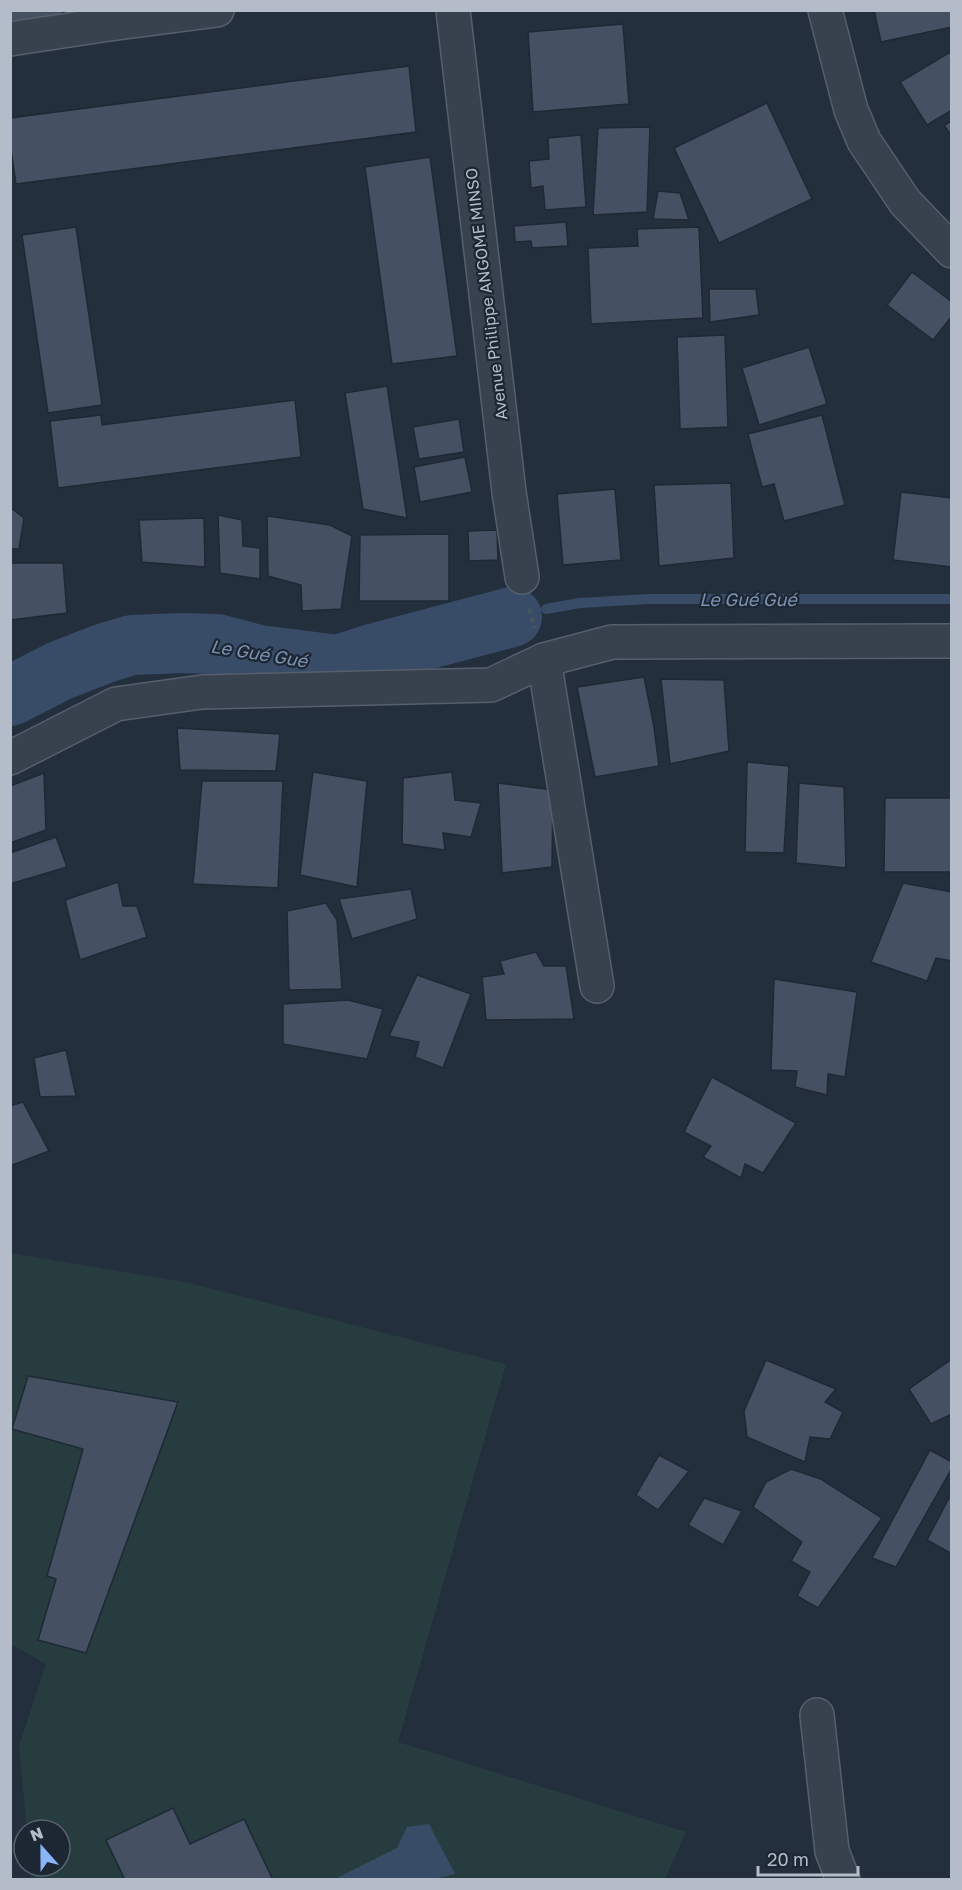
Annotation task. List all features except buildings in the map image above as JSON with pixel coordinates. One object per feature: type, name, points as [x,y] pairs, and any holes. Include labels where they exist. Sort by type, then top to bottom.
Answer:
[{"type":"street","points":[[10,39],[217,10]]},
{"type":"street","name":"Avenue Philippe ANGOME MINSO","points":[[453,10],[509,492],[522,577]]},
{"type":"street","points":[[825,10],[851,110],[864,141],[905,202],[951,251]]},
{"type":"street","points":[[10,758],[116,704],[202,692],[491,685],[544,660],[612,642],[951,641]]},
{"type":"street","points":[[544,660],[597,986]]},
{"type":"street","points":[[817,1715],[832,1851],[843,1880]]},
{"type":"path","points":[[522,577],[544,660]]},
{"type":"green space","points":[[11,1253],[189,1283],[506,1364],[398,1742],[686,1832],[665,1879],[31,1879],[72,1878],[72,1818],[26,1818],[19,1746],[46,1664],[11,1644]]},
{"type":"water","points":[[429,1824],[455,1874],[434,1879],[335,1879],[397,1848],[407,1827]]},
{"type":"waterway","name":"Le Gué Gué","points":[[546,609],[580,603],[648,599],[952,599]]},
{"type":"waterway","name":"Le Gué Gué","points":[[10,696],[59,671],[132,645],[217,644],[259,655],[338,665],[512,617]]}]
